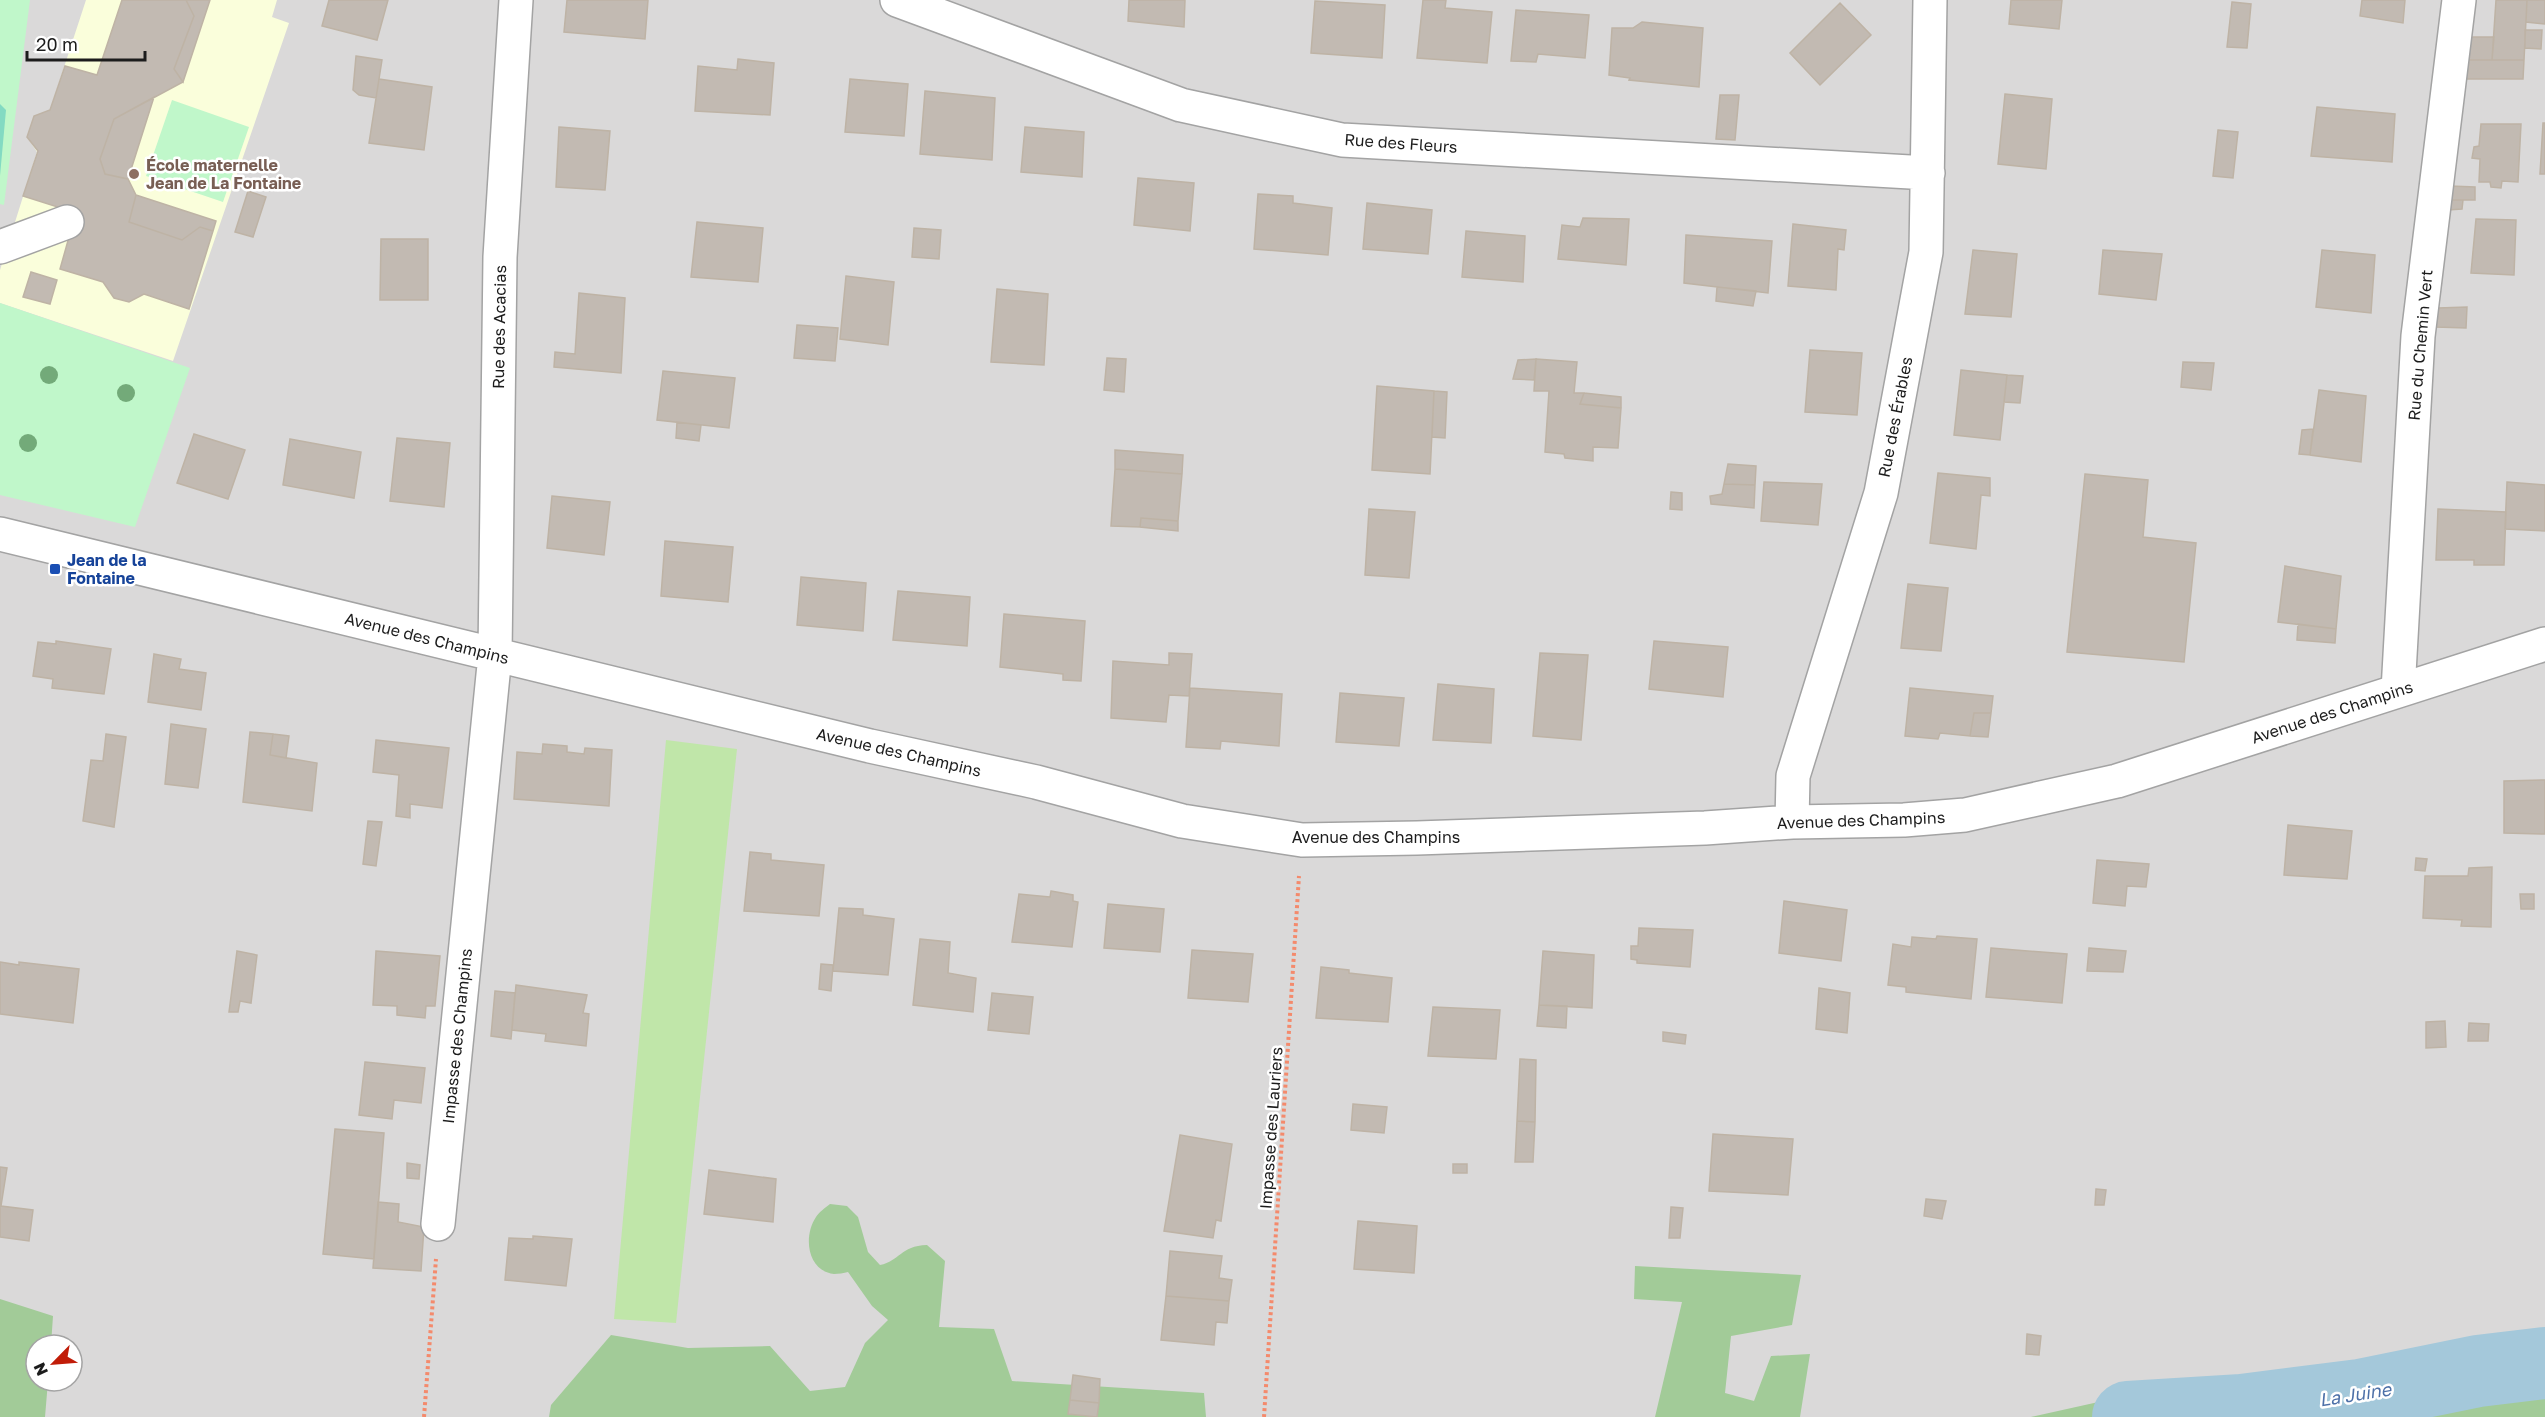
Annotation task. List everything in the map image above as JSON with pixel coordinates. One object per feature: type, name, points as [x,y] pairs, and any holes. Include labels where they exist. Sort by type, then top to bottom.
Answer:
[{"type":"street","name":"Rue des Acacias","points":[[495,655],[500,256],[516,0]]},
{"type":"street","name":"Rue des Fleurs","points":[[897,0],[1181,105],[1341,140],[1928,173]]},
{"type":"street","name":"Rue des Érables","points":[[1792,822],[1793,776],[1881,493],[1926,252],[1930,0]]},
{"type":"street","name":"Rue du Chemin Vert","points":[[2398,691],[2418,336],[2458,0]]},
{"type":"street","points":[[0,247],[68,222]]},
{"type":"street","name":"Avenue des Champins","points":[[0,534],[870,746],[1035,782],[1182,821],[1302,840],[1704,828],[1792,822],[1904,820],[1965,815],[2116,781],[2545,644]]},
{"type":"street","name":"Impasse des Champins","points":[[438,1224],[495,655]]},
{"type":"path","name":"Impasse des Lauriers","points":[[1264,1417],[1302,840]]},
{"type":"path","points":[[424,1417],[438,1224]]},
{"type":"shaded area","points":[[0,0],[2545,0],[2545,1417],[0,1417]]},
{"type":"shaded area","name":"École maternelle Jean de La Fontaine","points":[[86,0],[277,0],[272,17],[289,23],[173,361],[0,303],[0,270],[37,152],[27,137],[34,116],[50,110]]},
{"type":"green space","points":[[0,0],[30,0],[4,205],[0,204]]},
{"type":"green space","points":[[172,100],[249,127],[223,202],[146,176]]},
{"type":"green space","points":[[0,104],[6,110],[0,176]]},
{"type":"green space","points":[[0,303],[190,368],[135,527],[0,495]]},
{"type":"green space","points":[[666,740],[737,749],[676,1323],[614,1319]]},
{"type":"green space","points":[[830,1204],[847,1206],[858,1217],[868,1252],[880,1265],[911,1248],[927,1245],[945,1261],[939,1327],[994,1329],[1012,1381],[1204,1393],[1206,1417],[549,1417],[551,1405],[611,1335],[688,1348],[770,1346],[810,1391],[845,1387],[865,1343],[888,1320],[872,1306],[848,1272],[834,1274],[825,1271],[813,1260],[809,1243],[812,1225],[819,1213]]},
{"type":"green space","points":[[1635,1266],[1801,1275],[1792,1325],[1731,1336],[1725,1393],[1754,1401],[1771,1356],[1810,1354],[1800,1417],[1655,1417],[1682,1302],[1634,1299]]},
{"type":"green space","points":[[0,1299],[53,1316],[52,1333],[24,1333],[24,1393],[47,1393],[45,1417],[0,1417]]},
{"type":"green space","points":[[2545,1348],[2545,1417],[2031,1417],[2148,1391]]},
{"type":"building","points":[[122,0],[186,0],[194,16],[174,69],[183,82],[114,119],[100,159],[105,174],[128,179],[136,195],[129,222],[182,240],[200,227],[213,231],[189,309],[144,294],[129,302],[114,298],[103,282],[60,269],[71,230],[61,208],[23,196],[38,151],[27,137],[34,116],[50,110],[65,66],[97,75]]},
{"type":"building","points":[[186,0],[210,0],[183,82],[174,69],[194,16]]},
{"type":"building","points":[[329,0],[388,0],[377,40],[322,26]]},
{"type":"building","points":[[567,0],[648,0],[645,39],[564,32]]},
{"type":"building","points":[[1129,0],[1185,0],[1184,27],[1128,21]]},
{"type":"building","points":[[1423,0],[1446,0],[1445,8],[1492,12],[1487,63],[1417,58]]},
{"type":"building","points":[[2011,0],[2062,0],[2059,29],[2009,24]]},
{"type":"building","points":[[2362,0],[2405,0],[2403,23],[2360,16]]},
{"type":"building","points":[[2496,0],[2527,0],[2524,60],[2492,60]]},
{"type":"building","points":[[2527,0],[2545,0],[2545,24],[2526,22]]},
{"type":"building","points":[[1315,1],[1385,5],[1382,58],[1311,53]]},
{"type":"building","points":[[2232,2],[2251,4],[2247,48],[2227,47]]},
{"type":"building","points":[[1840,3],[1871,35],[1820,85],[1790,53]]},
{"type":"building","points":[[1516,10],[1589,15],[1585,58],[1538,54],[1536,62],[1511,61]]},
{"type":"building","points":[[1642,22],[1703,28],[1699,87],[1629,80],[1630,78],[1609,75],[1612,28],[1633,28]]},
{"type":"building","points":[[2525,30],[2542,30],[2541,49],[2525,48]]},
{"type":"building","points":[[2469,37],[2494,37],[2492,60],[2467,60]]},
{"type":"building","points":[[356,56],[382,60],[376,98],[359,95],[353,90]]},
{"type":"building","points":[[738,59],[774,63],[770,115],[695,111],[698,66],[737,70]]},
{"type":"building","points":[[2467,60],[2524,60],[2523,79],[2464,79]]},
{"type":"building","points":[[379,79],[432,87],[424,150],[369,143]]},
{"type":"building","points":[[850,79],[908,84],[904,136],[845,132]]},
{"type":"building","points":[[925,91],[995,98],[992,160],[920,154]]},
{"type":"building","points":[[2005,94],[2052,99],[2046,169],[1998,164]]},
{"type":"building","points":[[1720,95],[1739,95],[1735,140],[1716,139]]},
{"type":"building","points":[[154,97],[128,179],[105,174],[100,159],[114,119]]},
{"type":"building","points":[[2317,107],[2395,114],[2392,162],[2311,156]]},
{"type":"building","points":[[2543,123],[2545,123],[2545,174],[2540,174]]},
{"type":"building","points":[[2481,124],[2521,124],[2518,182],[2502,181],[2501,188],[2491,187],[2490,182],[2479,182],[2480,159],[2472,158],[2474,147],[2479,146]]},
{"type":"building","points":[[559,127],[610,131],[605,190],[556,187]]},
{"type":"building","points":[[1025,127],[1084,132],[1082,177],[1021,172]]},
{"type":"building","points":[[2218,130],[2238,132],[2233,178],[2213,176]]},
{"type":"building","points":[[1138,178],[1194,183],[1190,231],[1134,225]]},
{"type":"building","points":[[2450,186],[2475,187],[2475,200],[2449,200]]},
{"type":"building","points":[[248,191],[266,197],[253,237],[235,232]]},
{"type":"building","points":[[1258,194],[1293,196],[1293,203],[1332,208],[1328,255],[1254,249]]},
{"type":"building","points":[[136,195],[216,221],[213,231],[200,227],[182,240],[129,222]]},
{"type":"building","points":[[2449,200],[2463,200],[2462,209],[2448,210]]},
{"type":"building","points":[[1367,203],[1432,210],[1428,254],[1363,249]]},
{"type":"building","points":[[1583,218],[1629,219],[1626,265],[1558,259],[1562,225],[1580,227]]},
{"type":"building","points":[[2476,219],[2516,220],[2514,275],[2471,273]]},
{"type":"building","points":[[697,222],[763,228],[758,282],[691,277]]},
{"type":"building","points":[[1793,224],[1846,230],[1844,250],[1838,249],[1836,290],[1788,286]]},
{"type":"building","points":[[914,228],[941,230],[939,259],[912,257]]},
{"type":"building","points":[[1466,231],[1525,236],[1523,282],[1462,277]]},
{"type":"building","points":[[1686,235],[1772,241],[1768,293],[1684,283]]},
{"type":"building","points":[[381,239],[428,239],[428,300],[380,300]]},
{"type":"building","points":[[1973,250],[2017,254],[2011,317],[1965,314]]},
{"type":"building","points":[[2103,250],[2162,254],[2156,300],[2099,294]]},
{"type":"building","points":[[2322,250],[2375,255],[2371,313],[2316,307]]},
{"type":"building","points":[[31,272],[57,280],[50,304],[23,297]]},
{"type":"building","points":[[846,276],[894,282],[888,345],[840,339]]},
{"type":"building","points":[[1717,287],[1756,291],[1753,306],[1716,301]]},
{"type":"building","points":[[997,289],[1048,294],[1044,365],[991,362]]},
{"type":"building","points":[[579,293],[625,298],[621,373],[554,367],[555,352],[575,354]]},
{"type":"building","points":[[2467,307],[2466,328],[2436,327],[2438,308]]},
{"type":"building","points":[[797,325],[838,328],[835,361],[794,358]]},
{"type":"building","points":[[1810,350],[1862,353],[1857,415],[1805,412]]},
{"type":"building","points":[[1107,358],[1126,359],[1124,392],[1104,390]]},
{"type":"building","points":[[1536,359],[1577,362],[1574,393],[1584,393],[1580,404],[1621,408],[1618,448],[1593,447],[1593,461],[1565,458],[1564,454],[1545,452],[1549,391],[1534,391]]},
{"type":"building","points":[[1536,359],[1534,380],[1513,379],[1518,360]]},
{"type":"building","points":[[2183,362],[2214,363],[2211,390],[2181,387]]},
{"type":"building","points":[[1961,370],[2007,375],[2000,440],[1954,435]]},
{"type":"building","points":[[663,371],[735,378],[729,428],[657,420]]},
{"type":"building","points":[[2007,375],[2023,376],[2020,403],[2004,402]]},
{"type":"building","points":[[1377,386],[1434,391],[1430,474],[1372,470]]},
{"type":"building","points":[[2319,390],[2366,396],[2361,462],[2310,455]]},
{"type":"building","points":[[1434,391],[1447,392],[1445,438],[1432,437]]},
{"type":"building","points":[[1584,393],[1621,397],[1621,408],[1580,404]]},
{"type":"building","points":[[677,422],[701,425],[699,441],[676,438]]},
{"type":"building","points":[[2313,429],[2310,455],[2299,454],[2302,430]]},
{"type":"building","points":[[194,434],[245,450],[228,499],[177,483]]},
{"type":"building","points":[[397,438],[450,443],[444,507],[390,501]]},
{"type":"building","points":[[290,439],[361,452],[354,498],[283,485]]},
{"type":"building","points":[[1115,450],[1183,455],[1182,474],[1115,469]]},
{"type":"building","points":[[1728,464],[1756,466],[1755,485],[1724,484]]},
{"type":"building","points":[[1115,469],[1182,474],[1178,521],[1141,518],[1140,527],[1111,526]]},
{"type":"building","points":[[1938,473],[1990,478],[1990,496],[1981,495],[1976,549],[1930,543]]},
{"type":"building","points":[[2085,474],[2148,480],[2143,537],[2196,543],[2184,662],[2067,652]]},
{"type":"building","points":[[1764,482],[1822,484],[1818,525],[1761,521]]},
{"type":"building","points":[[2507,482],[2545,485],[2545,531],[2505,529]]},
{"type":"building","points":[[1724,484],[1755,485],[1754,508],[1711,504],[1710,496],[1722,494]]},
{"type":"building","points":[[1671,492],[1682,493],[1682,510],[1670,509]]},
{"type":"building","points":[[552,496],[610,502],[604,555],[547,548]]},
{"type":"building","points":[[1369,509],[1415,512],[1409,578],[1365,575]]},
{"type":"building","points":[[2438,509],[2506,512],[2504,565],[2474,565],[2474,560],[2436,560]]},
{"type":"building","points":[[1141,518],[1178,521],[1178,531],[1140,527]]},
{"type":"building","points":[[665,541],[733,547],[728,602],[661,596]]},
{"type":"building","points":[[2285,566],[2341,576],[2336,629],[2278,622]]},
{"type":"building","points":[[801,577],[866,583],[863,631],[797,625]]},
{"type":"building","points":[[1908,584],[1948,588],[1941,651],[1901,648]]},
{"type":"building","points":[[898,591],[970,597],[967,646],[893,640]]},
{"type":"building","points":[[1004,614],[1085,621],[1081,681],[1063,680],[1063,674],[1000,667]]},
{"type":"building","points":[[2298,624],[2336,629],[2335,643],[2297,640]]},
{"type":"building","points":[[56,641],[111,649],[104,694],[52,688],[53,679],[33,676],[38,642],[56,644]]},
{"type":"building","points":[[1654,641],[1728,647],[1723,697],[1649,689]]},
{"type":"building","points":[[1169,653],[1192,654],[1189,696],[1169,695],[1166,722],[1111,718],[1113,661],[1169,665]]},
{"type":"building","points":[[1540,653],[1588,655],[1581,740],[1533,736]]},
{"type":"building","points":[[154,654],[181,659],[179,669],[206,673],[201,710],[148,702]]},
{"type":"building","points":[[1438,684],[1494,689],[1491,743],[1433,740]]},
{"type":"building","points":[[1190,688],[1282,694],[1279,746],[1221,741],[1220,749],[1186,747]]},
{"type":"building","points":[[1910,688],[1993,696],[1991,713],[1974,713],[1970,736],[1940,733],[1938,739],[1905,736]]},
{"type":"building","points":[[1340,693],[1404,698],[1399,746],[1336,742]]},
{"type":"building","points":[[1974,713],[1991,713],[1988,737],[1970,736]]},
{"type":"building","points":[[171,724],[206,729],[198,788],[165,784]]},
{"type":"building","points":[[250,732],[273,734],[270,755],[317,763],[312,811],[243,802]]},
{"type":"building","points":[[106,734],[126,737],[114,827],[83,821],[91,760],[103,761]]},
{"type":"building","points":[[273,734],[289,736],[286,758],[270,755]]},
{"type":"building","points":[[376,740],[449,748],[442,808],[410,804],[410,818],[396,816],[399,775],[373,772]]},
{"type":"building","points":[[543,744],[567,746],[567,752],[584,754],[585,748],[612,750],[609,806],[514,799],[517,752],[542,754]]},
{"type":"building","points":[[2545,780],[2545,834],[2504,833],[2504,781]]},
{"type":"building","points":[[368,821],[382,822],[376,866],[363,864]]},
{"type":"building","points":[[2288,825],[2352,831],[2347,879],[2284,875]]},
{"type":"building","points":[[750,852],[771,854],[771,860],[824,865],[819,916],[744,911]]},
{"type":"building","points":[[2416,858],[2427,859],[2425,871],[2415,870]]},
{"type":"building","points":[[2097,860],[2149,864],[2146,887],[2127,886],[2125,906],[2093,903]]},
{"type":"building","points":[[2492,867],[2491,927],[2461,926],[2462,920],[2423,918],[2425,876],[2468,876],[2469,868]]},
{"type":"building","points":[[1051,891],[1073,895],[1073,901],[1078,902],[1072,947],[1012,942],[1019,894],[1050,897]]},
{"type":"building","points":[[2520,894],[2534,894],[2534,909],[2521,909]]},
{"type":"building","points":[[1784,901],[1847,910],[1841,961],[1779,953]]},
{"type":"building","points":[[1108,904],[1164,909],[1160,952],[1104,948]]},
{"type":"building","points":[[839,908],[863,909],[863,915],[894,919],[888,975],[833,971]]},
{"type":"building","points":[[1639,928],[1693,930],[1690,967],[1637,963],[1637,960],[1631,959],[1631,946],[1638,946]]},
{"type":"building","points":[[1937,936],[1977,939],[1971,999],[1906,992],[1906,987],[1888,985],[1893,944],[1911,947],[1912,937],[1936,939]]},
{"type":"building","points":[[920,939],[950,942],[948,973],[976,978],[973,1012],[913,1005]]},
{"type":"building","points":[[1991,948],[2067,954],[2062,1003],[1986,997]]},
{"type":"building","points":[[2089,948],[2126,951],[2123,972],[2087,971]]},
{"type":"building","points":[[1192,950],[1253,954],[1248,1002],[1188,998]]},
{"type":"building","points":[[237,951],[257,955],[251,1003],[240,1001],[238,1012],[229,1012]]},
{"type":"building","points":[[376,951],[440,956],[435,1006],[426,1006],[425,1018],[397,1015],[397,1006],[373,1005]]},
{"type":"building","points":[[1543,951],[1594,955],[1592,1008],[1539,1005]]},
{"type":"building","points":[[0,962],[79,969],[73,1023],[0,1014]]},
{"type":"building","points":[[821,964],[833,965],[831,991],[819,989]]},
{"type":"building","points":[[1321,967],[1392,978],[1388,1022],[1316,1018]]},
{"type":"building","points":[[516,985],[587,995],[583,1013],[589,1014],[586,1046],[545,1041],[546,1034],[512,1030]]},
{"type":"building","points":[[1819,988],[1850,993],[1847,1033],[1816,1029]]},
{"type":"building","points":[[495,991],[515,993],[511,1039],[491,1036]]},
{"type":"building","points":[[992,993],[1033,997],[1029,1034],[988,1030]]},
{"type":"building","points":[[1539,1005],[1567,1006],[1566,1028],[1537,1026]]},
{"type":"building","points":[[1433,1007],[1500,1010],[1496,1059],[1428,1056]]},
{"type":"building","points":[[2445,1021],[2446,1047],[2426,1048],[2426,1022]]},
{"type":"building","points":[[2469,1023],[2489,1024],[2488,1041],[2468,1041]]},
{"type":"building","points":[[1663,1032],[1686,1035],[1685,1044],[1663,1041]]},
{"type":"building","points":[[1520,1059],[1536,1060],[1535,1122],[1517,1121]]},
{"type":"building","points":[[365,1062],[425,1068],[421,1103],[394,1100],[392,1119],[359,1115]]},
{"type":"building","points":[[1353,1104],[1387,1107],[1384,1133],[1351,1130]]},
{"type":"building","points":[[1517,1121],[1535,1122],[1533,1162],[1515,1162]]},
{"type":"building","points":[[335,1129],[384,1133],[374,1259],[323,1254]]},
{"type":"building","points":[[1713,1134],[1793,1139],[1788,1195],[1709,1191]]},
{"type":"building","points":[[1180,1135],[1232,1144],[1221,1221],[1216,1220],[1213,1238],[1164,1231]]},
{"type":"building","points":[[407,1163],[420,1165],[419,1179],[407,1178]]},
{"type":"building","points":[[1453,1164],[1467,1164],[1467,1173],[1453,1173]]},
{"type":"building","points":[[0,1167],[7,1168],[1,1206],[33,1210],[29,1241],[0,1237]]},
{"type":"building","points":[[709,1170],[776,1179],[773,1222],[704,1214]]},
{"type":"building","points":[[2096,1189],[2106,1190],[2104,1205],[2095,1205]]},
{"type":"building","points":[[1926,1199],[1946,1201],[1942,1219],[1924,1216]]},
{"type":"building","points":[[378,1202],[399,1204],[398,1222],[424,1227],[421,1271],[373,1268]]},
{"type":"building","points":[[1671,1207],[1683,1208],[1680,1238],[1669,1238]]},
{"type":"building","points":[[1358,1221],[1417,1226],[1414,1273],[1354,1269]]},
{"type":"building","points":[[533,1236],[572,1239],[566,1286],[505,1280],[509,1238],[533,1239]]},
{"type":"building","points":[[1170,1251],[1222,1256],[1219,1278],[1232,1280],[1229,1301],[1166,1296]]},
{"type":"building","points":[[1166,1296],[1229,1301],[1227,1323],[1216,1322],[1214,1345],[1161,1340]]},
{"type":"building","points":[[2027,1334],[2041,1336],[2039,1355],[2026,1354]]},
{"type":"building","points":[[1073,1375],[1100,1379],[1099,1403],[1070,1400]]},
{"type":"building","points":[[1070,1400],[1099,1403],[1097,1417],[1068,1414]]},
{"type":"waterway","name":"La Juine","points":[[2128,1417],[2242,1410],[2360,1395],[2478,1371],[2545,1363]]},
{"type":"place","name":"École maternelle Jean de La Fontaine","points":[[134,174]]},
{"type":"place","name":"Jean de la Fontaine","points":[[55,569]]}]
